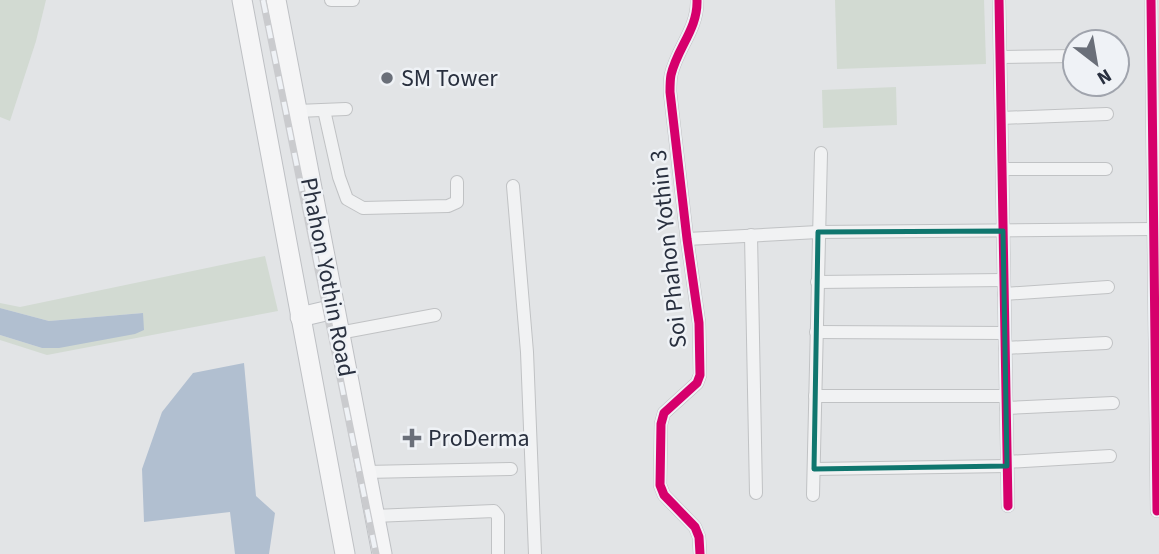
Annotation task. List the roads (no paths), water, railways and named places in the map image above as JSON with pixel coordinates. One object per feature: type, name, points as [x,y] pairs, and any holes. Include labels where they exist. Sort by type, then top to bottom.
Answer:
[{"type":"main road","name":"Phahon Yothin Road","points":[[242,0],[345,554]]},
{"type":"main road","name":"Phahon Yothin Road","points":[[276,0],[382,554]]},
{"type":"main road","points":[[300,317],[334,309]]},
{"type":"street","points":[[331,0],[353,0]]},
{"type":"street","name":"Soi Phahon Yothin 3","points":[[698,0],[694,26],[671,74],[670,92],[699,323],[700,375],[698,383],[664,413],[661,424],[660,485],[663,495],[695,527],[699,537],[700,554]]},
{"type":"street","points":[[999,0],[1008,506]]},
{"type":"street","points":[[1151,0],[1157,511]]},
{"type":"street","points":[[1000,57],[1061,56]]},
{"type":"street","points":[[297,111],[346,109]]},
{"type":"street","points":[[324,110],[339,177],[347,199],[363,208],[448,206],[457,202],[457,182]]},
{"type":"street","points":[[1001,118],[1107,114]]},
{"type":"street","points":[[813,495],[821,153]]},
{"type":"street","points":[[1002,169],[1106,169]]},
{"type":"street","points":[[513,186],[527,352],[535,554]]},
{"type":"street","points":[[687,239],[818,232],[1154,229]]},
{"type":"street","points":[[751,235],[756,494]]},
{"type":"street","points":[[817,282],[1108,287]]},
{"type":"street","points":[[339,333],[435,314]]},
{"type":"street","points":[[816,332],[1005,333]]},
{"type":"street","points":[[1005,348],[1106,343]]},
{"type":"street","points":[[815,396],[1113,403]]},
{"type":"street","points":[[814,470],[1007,464],[1110,456]]},
{"type":"street","points":[[365,472],[512,469]]},
{"type":"street","points":[[374,516],[494,511],[498,516],[498,554]]},
{"type":"water","points":[[0,308],[49,321],[143,313],[144,330],[59,348],[42,348],[0,335]]},
{"type":"water","points":[[244,363],[256,496],[275,513],[269,554],[235,554],[230,512],[144,522],[142,469],[162,412],[193,373]]},
{"type":"railway","points":[[263,0],[376,554]]},
{"type":"place","name":"SM Tower","points":[[387,78]]},
{"type":"place","name":"ProDerma","points":[[412,438]]}]
